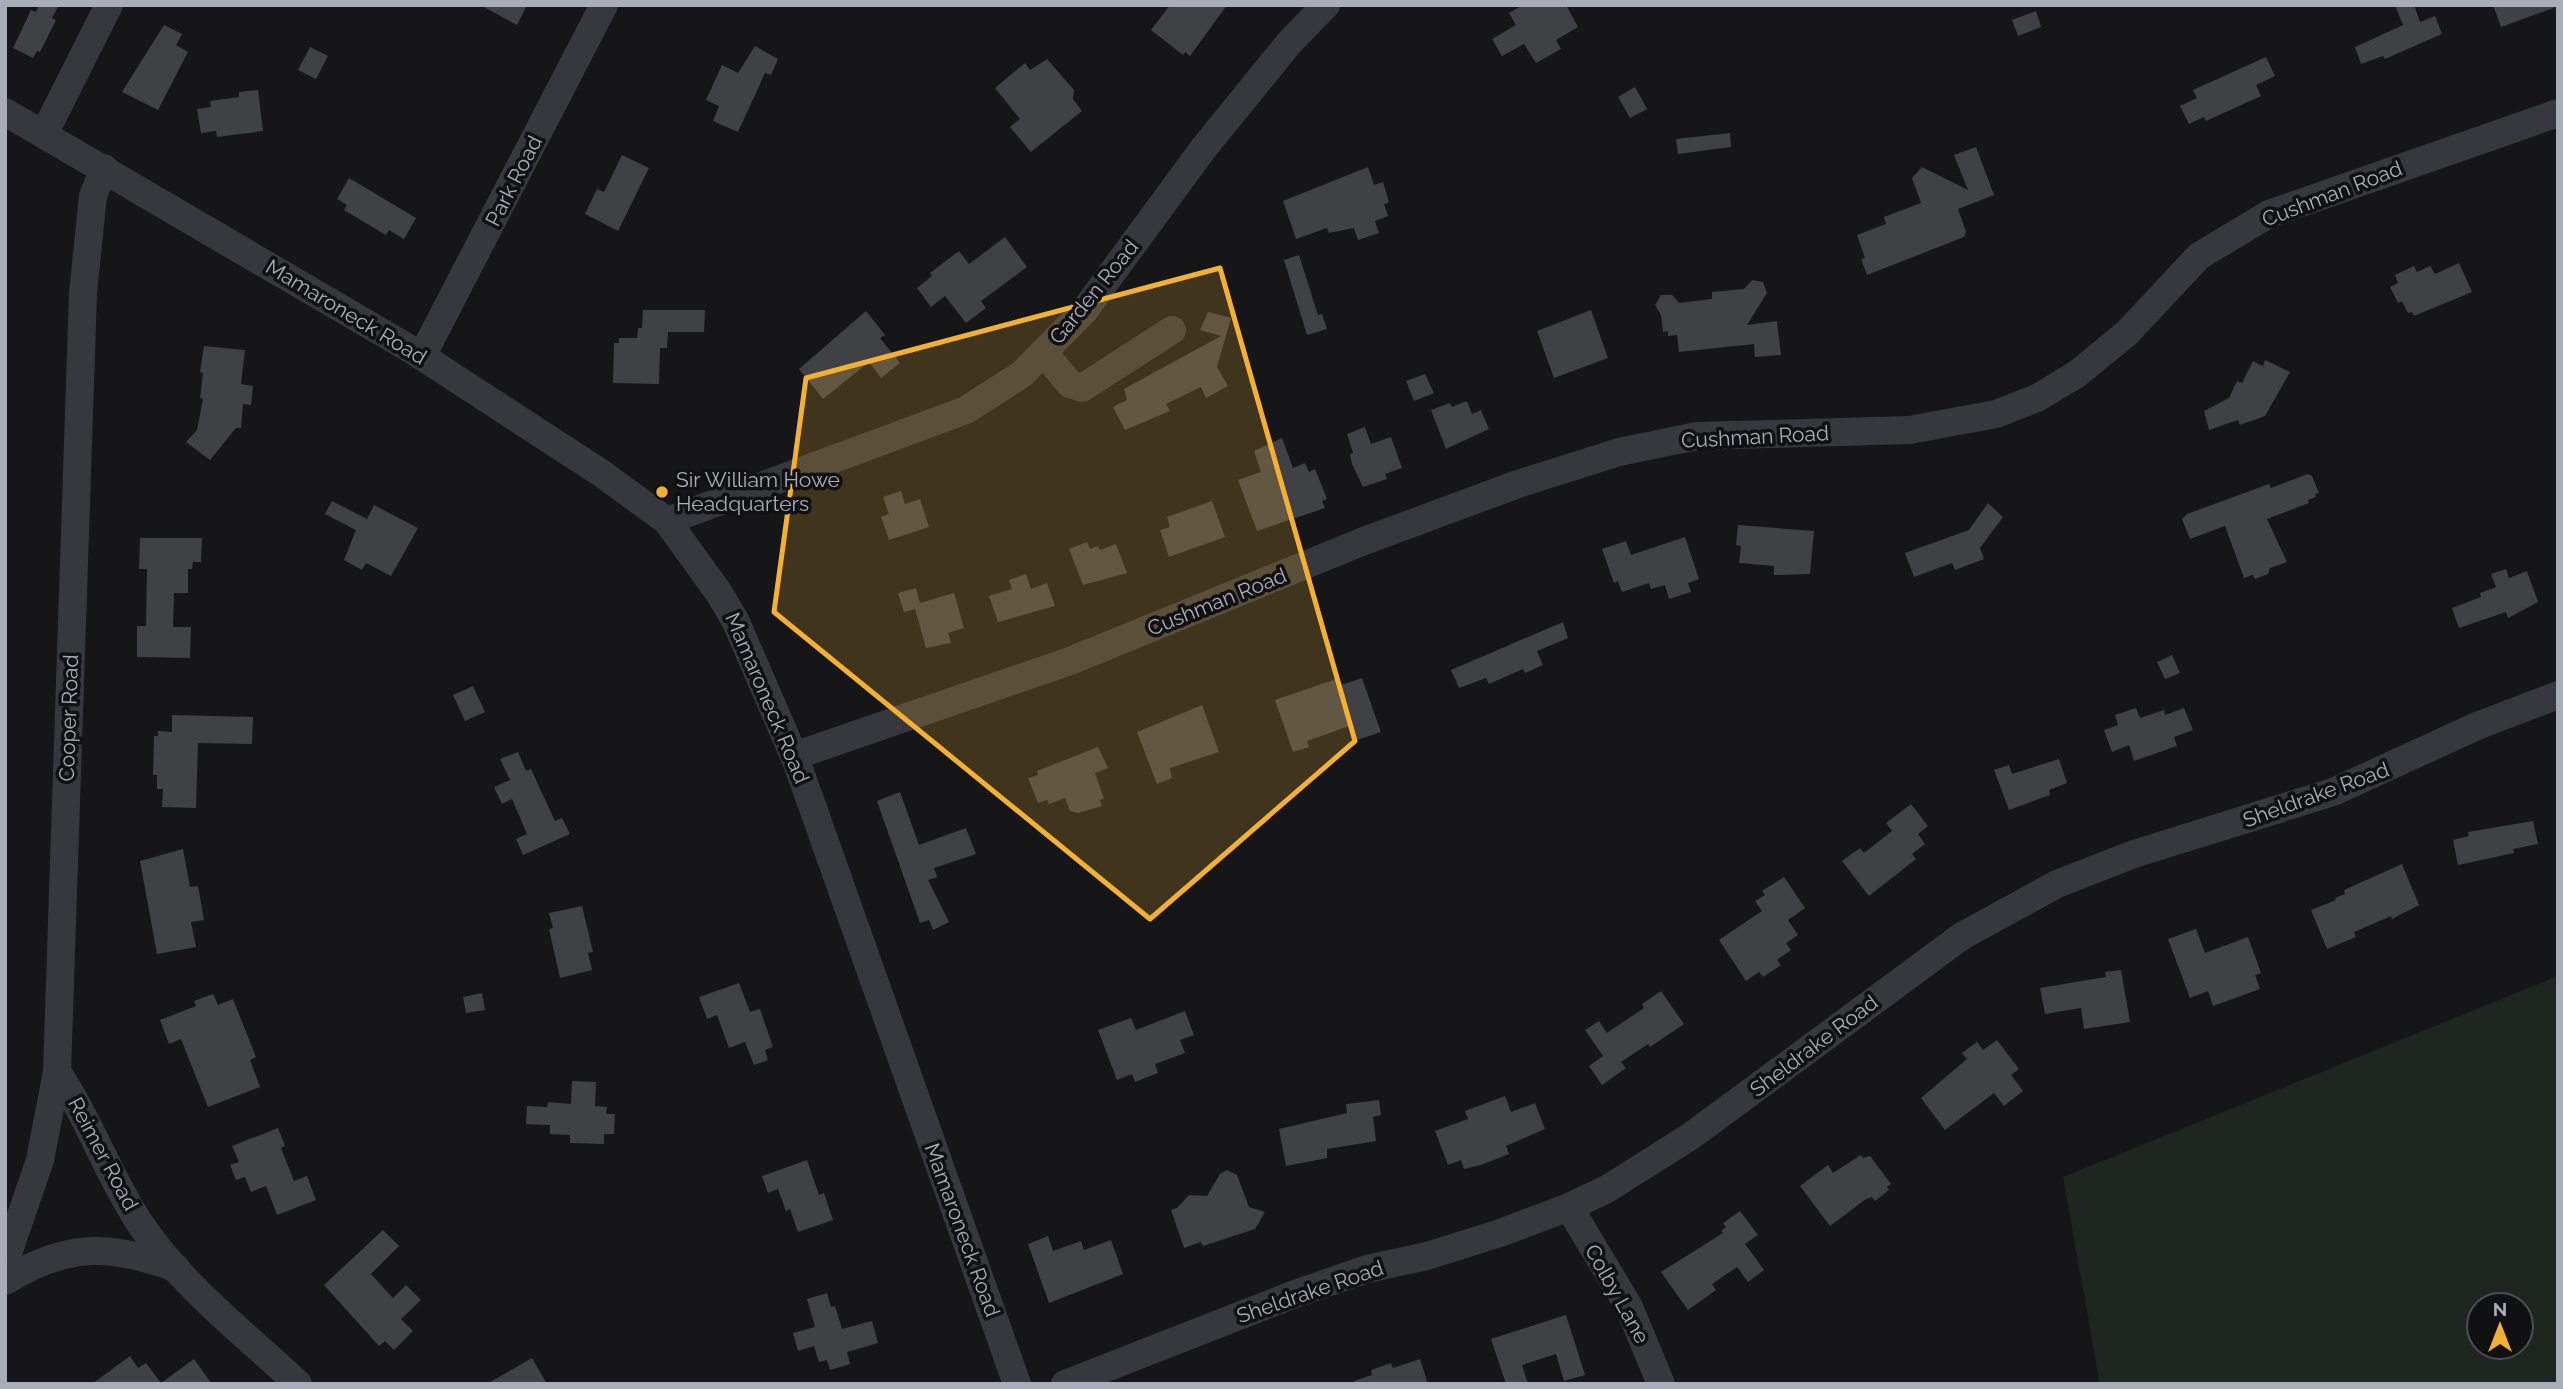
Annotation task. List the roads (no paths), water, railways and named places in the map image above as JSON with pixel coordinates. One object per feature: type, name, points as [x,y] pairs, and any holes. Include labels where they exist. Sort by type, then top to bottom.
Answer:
[{"type":"street","points":[[44,134],[109,5]]},
{"type":"street","name":"Park Road","points":[[422,356],[604,5]]},
{"type":"street","name":"Garden Road","points":[[667,521],[966,410],[1013,380],[1044,353],[1084,311],[1203,149],[1275,60],[1326,5]]},
{"type":"street","name":"Mamaroneck Road","points":[[5,112],[422,356],[601,473],[667,521],[719,593],[736,622],[794,756],[1017,1384]]},
{"type":"street","name":"Cushman Road","points":[[794,756],[1070,661],[1364,541],[1518,484],[1619,452],[1697,436],[1910,430],[1968,421],[2026,402],[2077,374],[2127,333],[2199,256],[2269,214],[2558,113]]},
{"type":"street","name":"Cooper Road","points":[[5,1262],[40,1160],[57,1072],[83,293],[93,195],[104,168]]},
{"type":"street","points":[[1044,353],[1070,383],[1082,388],[1172,330]]},
{"type":"street","name":"Sheldrake Road","points":[[1065,1384],[1295,1294],[1367,1269],[1427,1256],[1500,1233],[1569,1207],[1607,1189],[1691,1136],[1962,936],[2016,905],[2095,867],[2333,792],[2477,726],[2558,695]]},
{"type":"street","name":"Reimer Road","points":[[57,1072],[79,1105],[103,1160],[142,1226],[176,1268],[298,1384]]},
{"type":"street","name":"Colby Lane","points":[[1569,1207],[1629,1307],[1661,1384]]},
{"type":"street","name":"Reimer Road","points":[[5,1281],[36,1265],[76,1250],[127,1252],[176,1268]]},
{"type":"place","name":"Sir William Howe Headquarters","points":[[662,492]]}]
